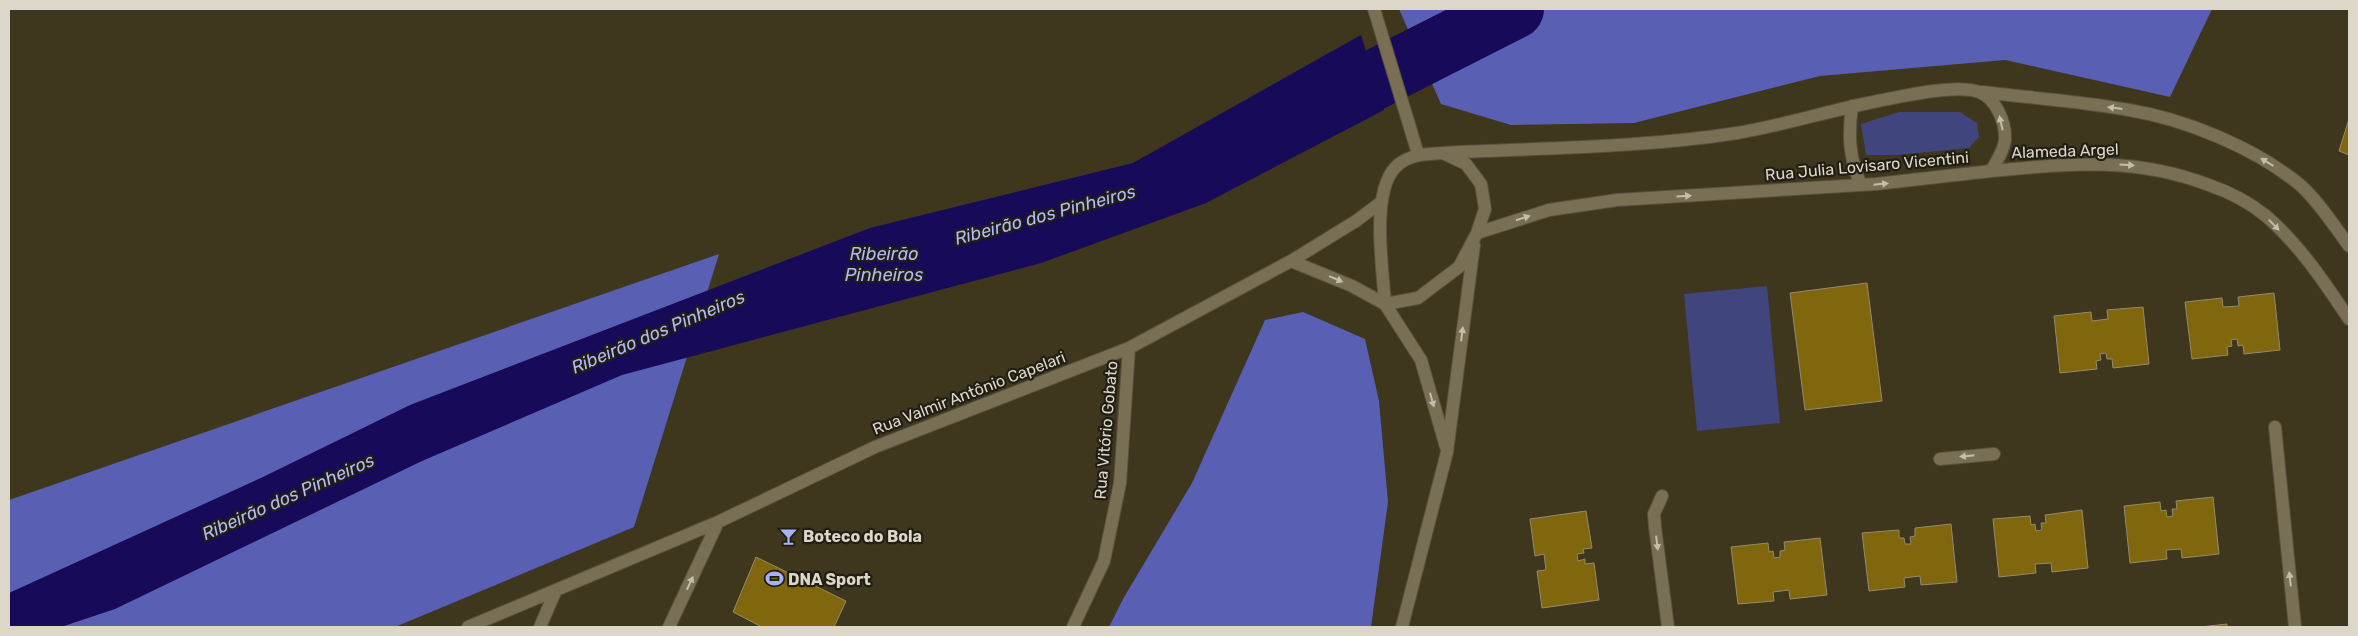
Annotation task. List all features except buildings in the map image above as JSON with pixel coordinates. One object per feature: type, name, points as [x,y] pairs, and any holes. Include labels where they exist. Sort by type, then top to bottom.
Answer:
[{"type":"street","points":[[1374,9],[1418,154]]},
{"type":"street","points":[[1385,304],[1380,203],[1385,182],[1398,164],[1418,154],[1668,142],[1739,132],[1915,93],[1958,90],[2130,110],[2180,124],[2232,143],[2269,163],[2300,185],[2349,246]]},
{"type":"street","name":"Rua Julia Lovisaro Vicentini","points":[[1476,235],[1549,210],[1617,200],[1861,185],[1991,171],[2002,151],[2005,140],[1998,112],[1990,99],[1980,92]]},
{"type":"street","points":[[1852,106],[1849,148],[1852,165],[1861,185]]},
{"type":"street","points":[[1385,304],[1418,298],[1458,267],[1476,235],[1485,209],[1481,184],[1466,164],[1443,153]]},
{"type":"street","name":"Alameda Argel","points":[[1991,171],[2085,163],[2131,165],[2179,173],[2233,194],[2265,216],[2299,251],[2349,320]]},
{"type":"street","name":"Rua Valmir Antônio Capelari","points":[[468,627],[718,522],[875,447],[1129,348],[1291,261],[1356,221],[1380,203]]},
{"type":"street","points":[[1402,627],[1447,452],[1476,235]]},
{"type":"street","points":[[1291,261],[1352,286],[1385,304],[1421,360],[1447,452]]},
{"type":"street","name":"Rua Vitório Gobato","points":[[1073,627],[1104,561],[1120,483],[1129,348]]},
{"type":"street","points":[[2275,427],[2295,627]]},
{"type":"street","points":[[1940,459],[1994,454]]},
{"type":"street","points":[[1662,496],[1654,514],[1668,627]]},
{"type":"street","points":[[669,627],[718,522]]},
{"type":"street","points":[[540,627],[556,590]]},
{"type":"shaded area","points":[[1399,9],[2212,9],[2170,97],[2005,60],[1820,76],[1634,123],[1511,125],[1441,104]]},
{"type":"shaded area","points":[[1899,112],[1960,112],[1977,123],[1979,137],[1969,148],[1897,155],[1866,155],[1861,124]]},
{"type":"shaded area","points":[[719,254],[634,527],[395,627],[9,627],[9,500]]},
{"type":"shaded area","points":[[1767,286],[1780,423],[1697,431],[1684,294]]},
{"type":"shaded area","points":[[1303,312],[1365,339],[1379,401],[1388,502],[1371,627],[1109,627],[1123,599],[1192,483],[1265,320]]},
{"type":"water","name":"Ribeirão Pinheiros","points":[[1361,35],[1384,110],[1206,203],[1041,263],[622,375],[422,461],[115,609],[61,627],[9,627],[9,593],[263,477],[410,405],[870,228],[1133,163]]},
{"type":"waterway","name":"Ribeirão dos Pinheiros","points":[[1301,117],[1514,9]]},
{"type":"place","name":"Boteco do Bola","points":[[789,536]]},
{"type":"place","name":"DNA Sport","points":[[774,579]]}]
